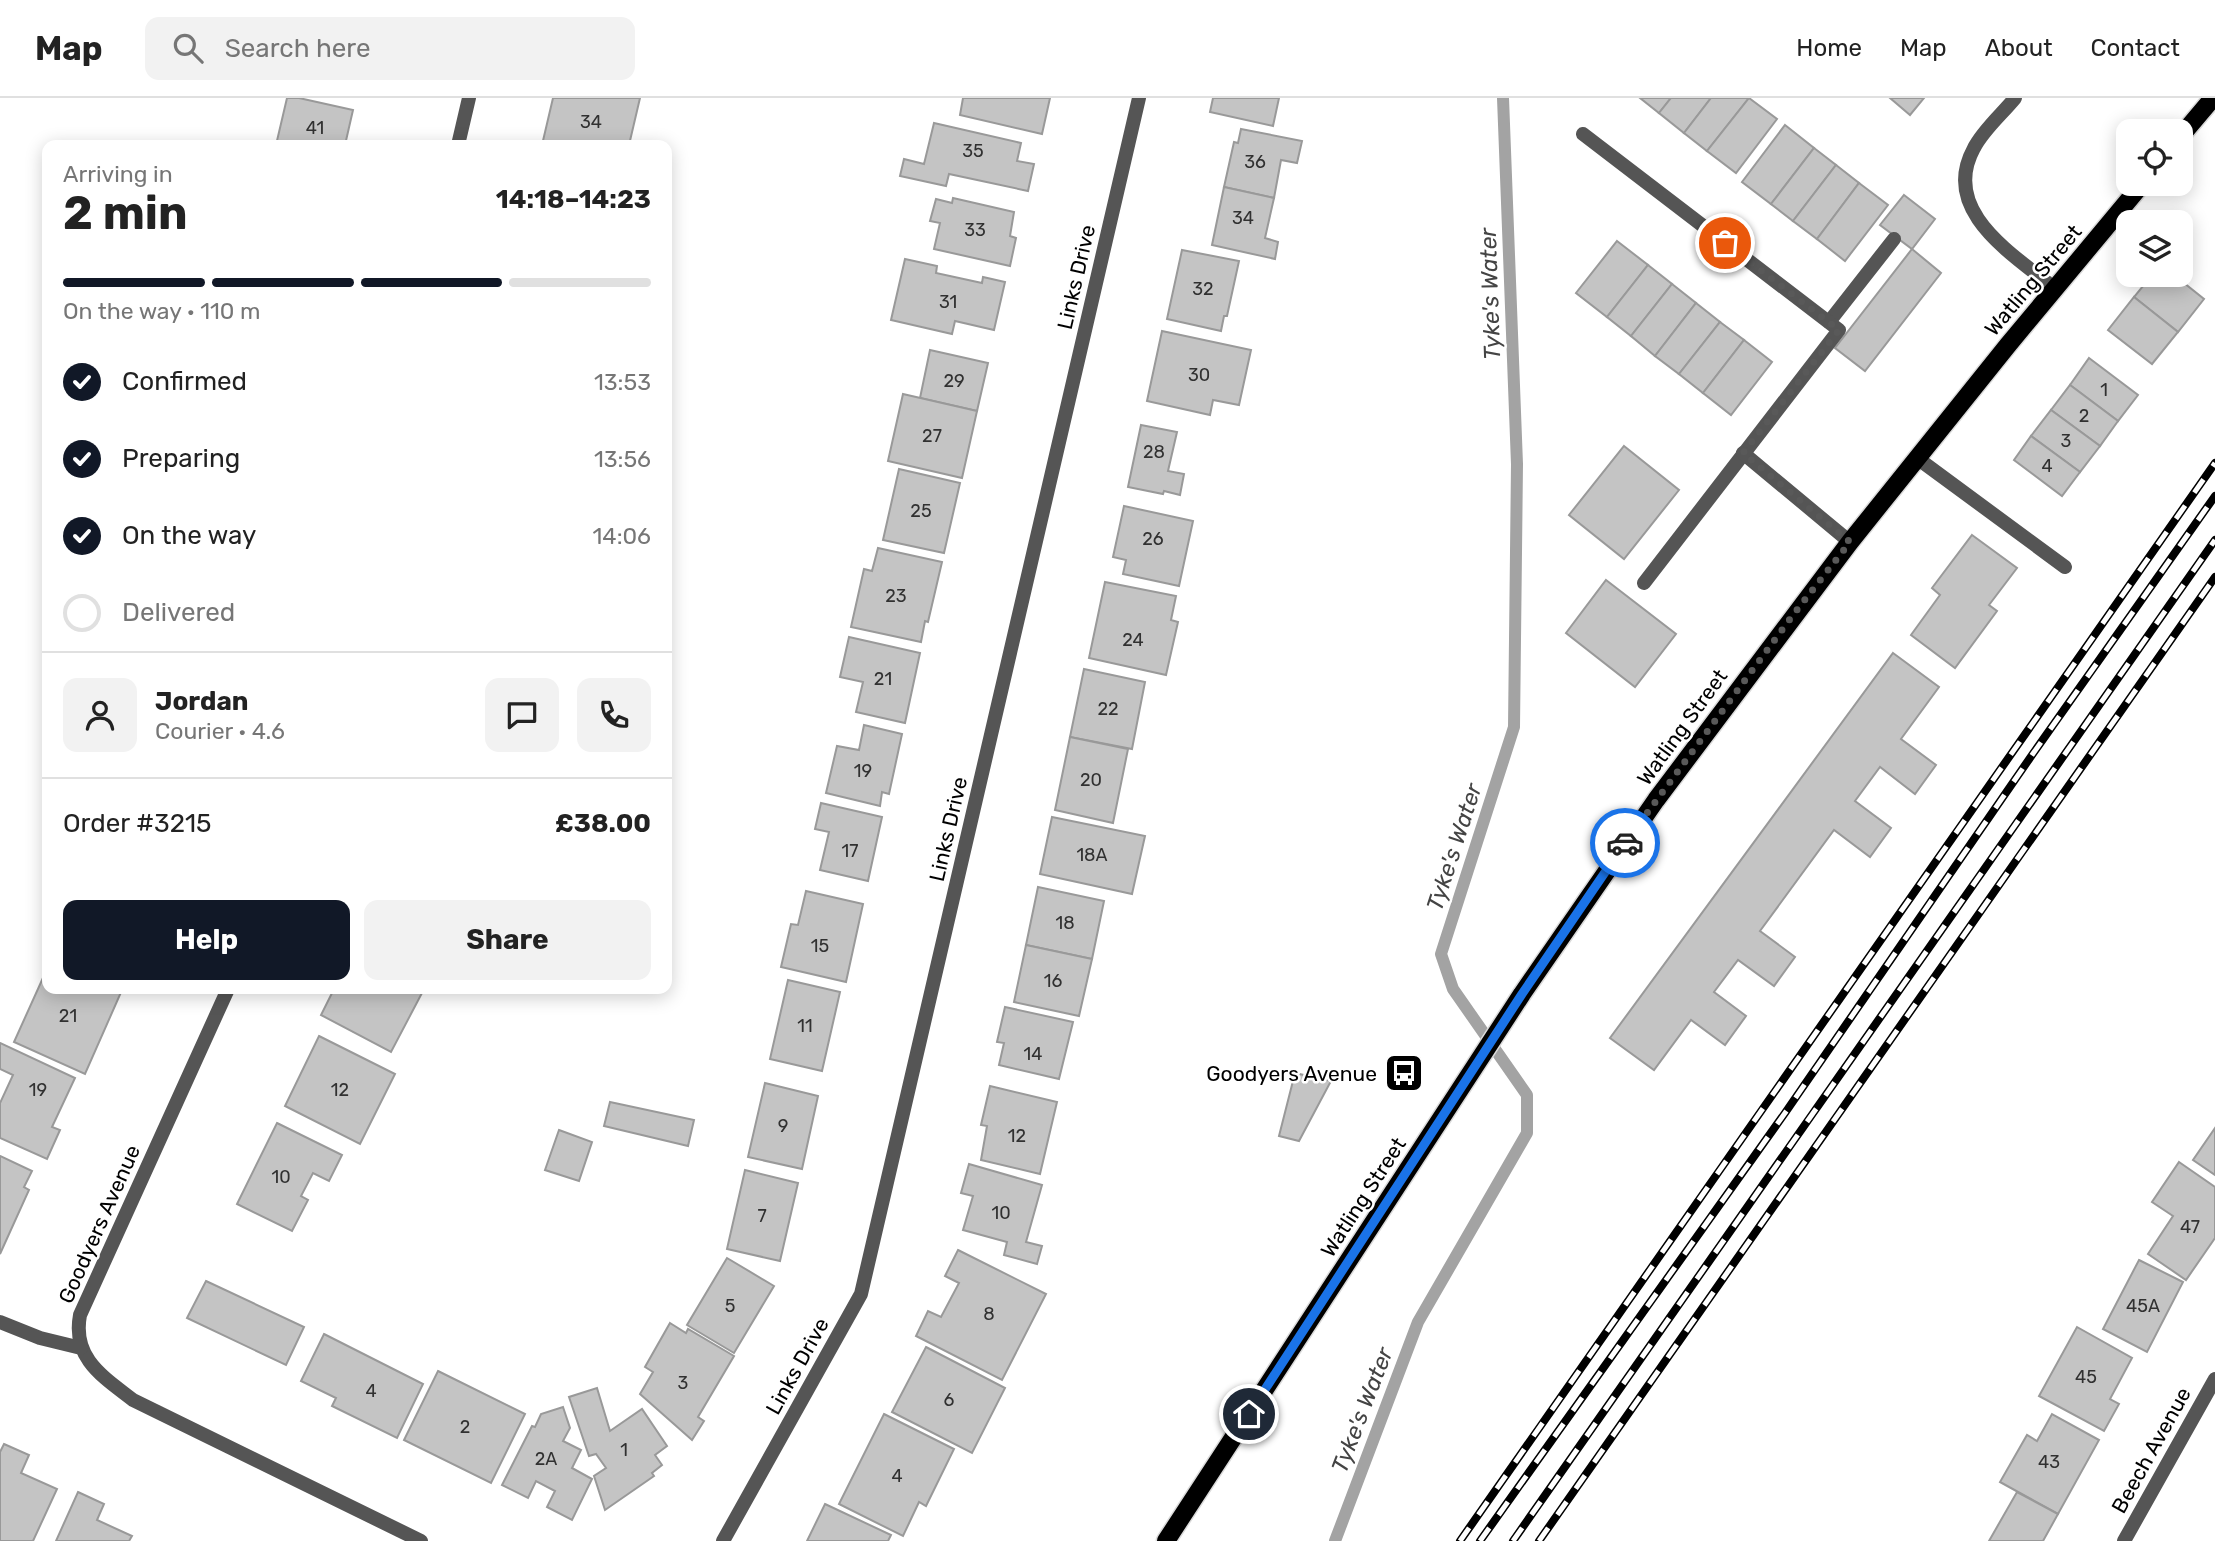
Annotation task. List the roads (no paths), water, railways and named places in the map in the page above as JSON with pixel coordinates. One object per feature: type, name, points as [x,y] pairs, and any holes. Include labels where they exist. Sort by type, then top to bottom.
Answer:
[{"type":"main road","points":[[2193,122],[2213,98]]},
{"type":"main road","name":"Watling Street","points":[[1166,1541],[1522,994],[1656,800],[1850,542],[2132,196]]},
{"type":"street","points":[[459,140],[469,98]]},
{"type":"street","name":"Links Drive","points":[[723,1541],[861,1294],[1139,98]]},
{"type":"street","points":[[2015,98],[1974,148],[1967,166],[1968,203],[1977,220],[1994,238],[2056,289]]},
{"type":"street","points":[[1583,134],[1839,330],[1644,583]]},
{"type":"street","points":[[1829,322],[1894,239]]},
{"type":"street","points":[[1743,453],[1850,542]]},
{"type":"street","points":[[1917,458],[2065,567]]},
{"type":"street","name":"Goodyers Avenue","points":[[81,1348],[77,1331],[80,1315],[226,994]]},
{"type":"street","points":[[0,1322],[40,1338],[81,1348],[95,1368],[133,1400],[421,1541]]},
{"type":"street","name":"Beech Avenue","points":[[2124,1541],[2215,1379]]},
{"type":"waterway","name":"Tyke's Water","points":[[1335,1541],[1418,1322],[1527,1133],[1527,1095],[1453,989],[1441,954],[1514,727],[1517,464],[1503,98]]},
{"type":"railway","points":[[1460,1541],[2215,463]]},
{"type":"railway","points":[[1480,1541],[1785,1113],[2215,496]]},
{"type":"railway","points":[[1513,1541],[2215,540]]},
{"type":"railway","points":[[1539,1541],[2215,577]]},
{"type":"place","name":"Goodyers Avenue","points":[[1404,1073]]}]
